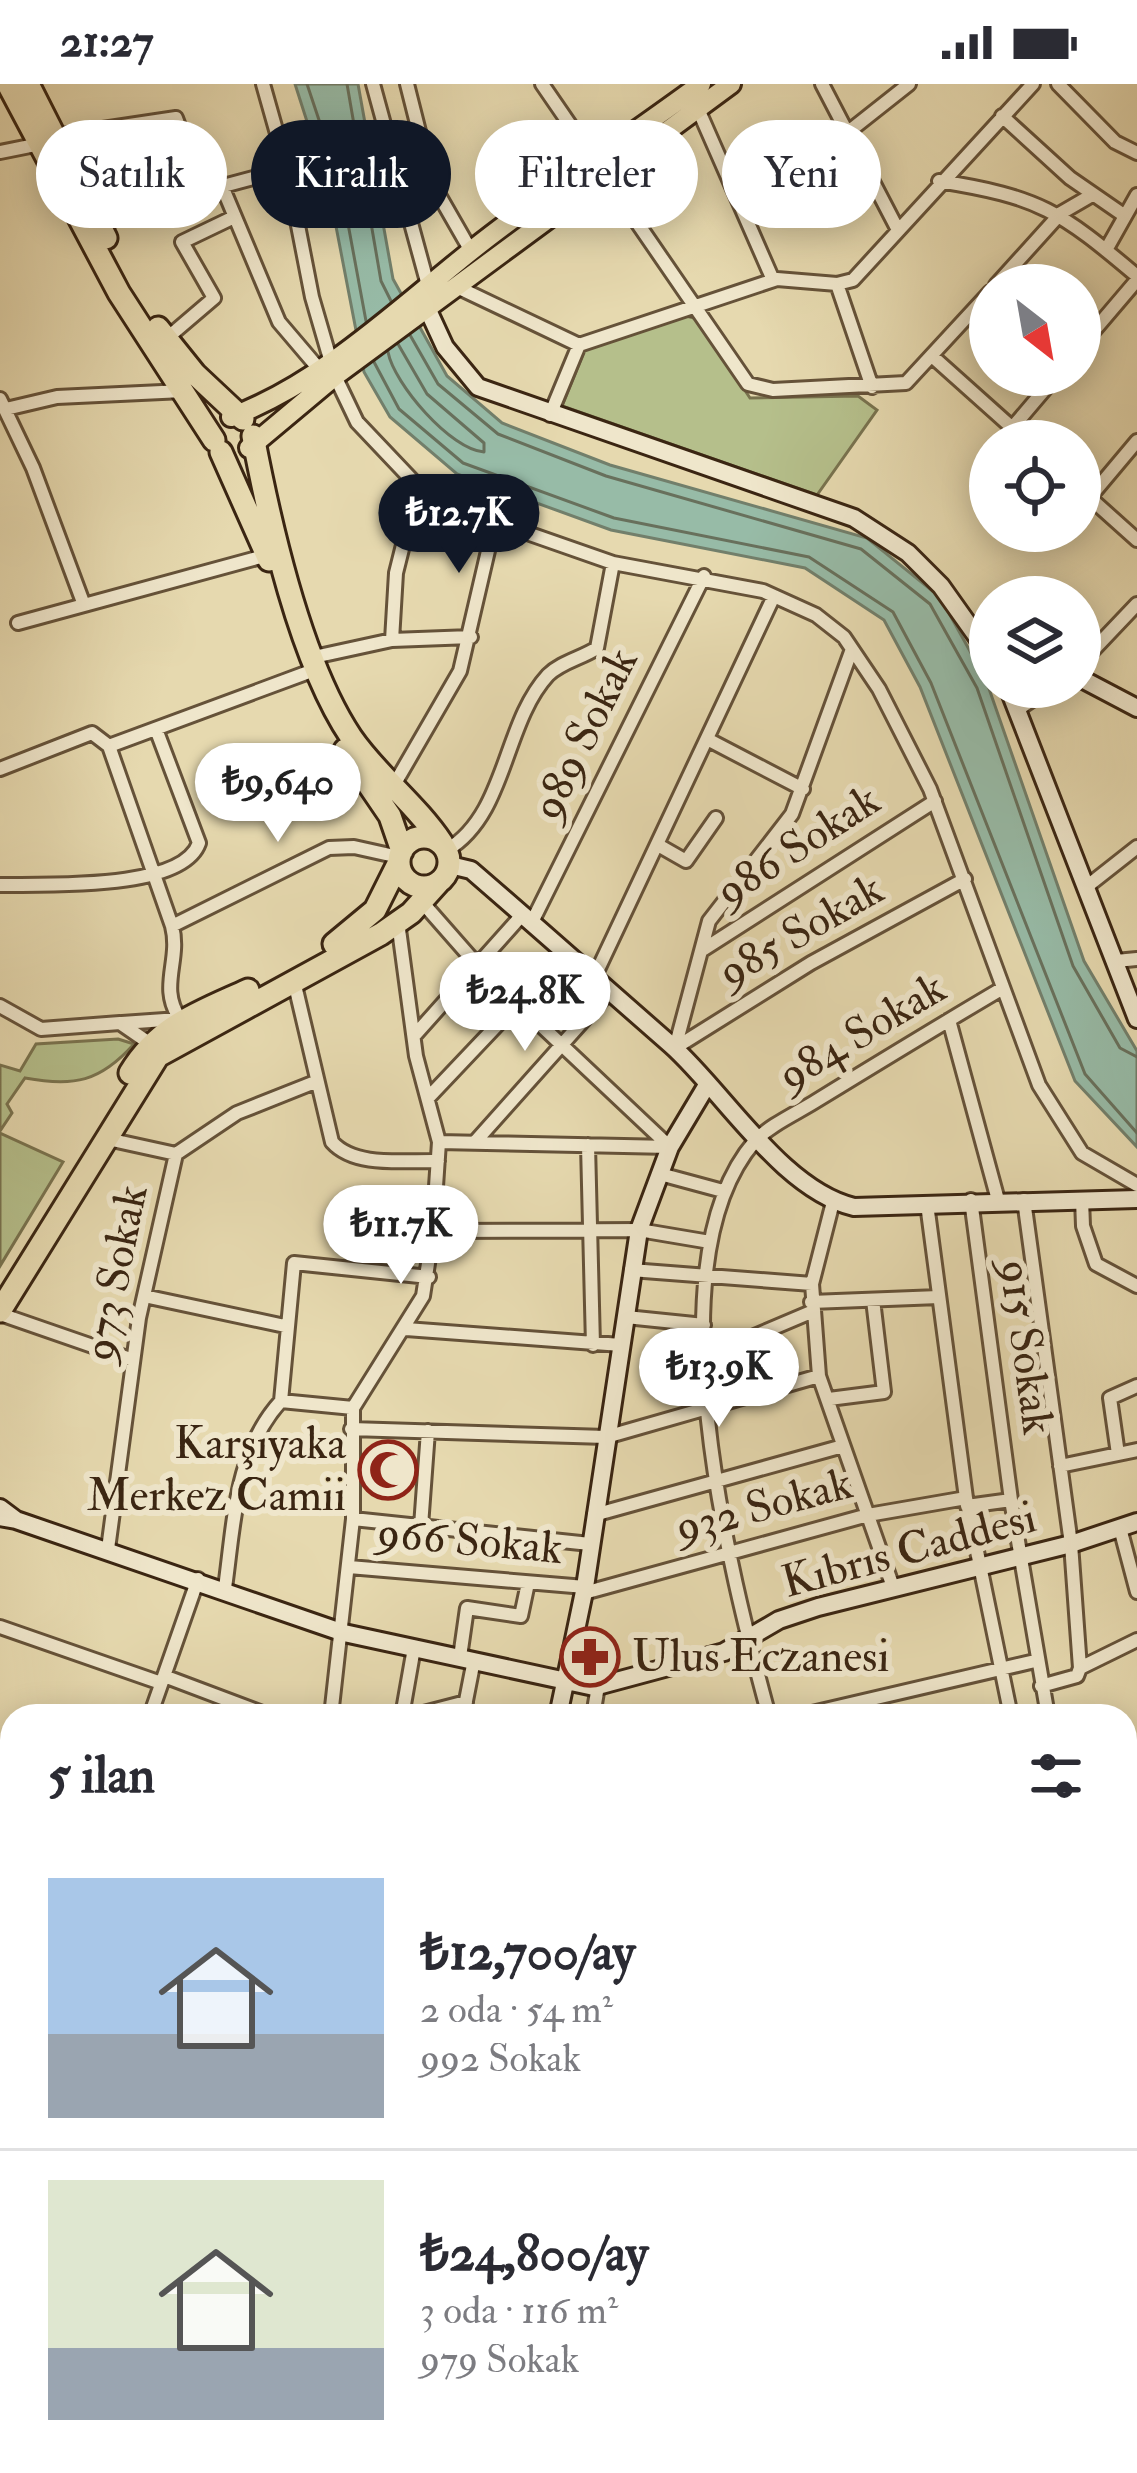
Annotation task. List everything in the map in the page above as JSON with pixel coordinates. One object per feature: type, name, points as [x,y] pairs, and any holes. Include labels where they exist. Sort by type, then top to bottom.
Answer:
[{"type":"highway","points":[[8,84],[36,123]]},
{"type":"highway","points":[[28,84],[41,120]]},
{"type":"highway","points":[[89,228],[119,292],[217,446],[268,555],[332,731],[390,816],[403,875],[416,885],[444,860]]},
{"type":"highway","points":[[101,228],[166,339],[245,430],[310,665],[351,736],[394,785],[444,860]]},
{"type":"highway","points":[[217,446],[216,427],[245,430]]},
{"type":"highway","points":[[217,446],[233,456],[245,430]]},
{"type":"highway","points":[[0,1286],[149,1043],[180,1019],[256,986],[358,928],[383,900],[400,857],[419,837],[444,860]]},
{"type":"highway","points":[[0,1312],[103,1138],[158,1057],[398,922],[422,902],[444,860]]},
{"type":"main road","points":[[658,120],[694,92],[731,84]]},
{"type":"main road","points":[[418,308],[429,286],[506,228]]},
{"type":"main road","points":[[245,430],[455,286],[525,228]]},
{"type":"main road","points":[[245,430],[270,403],[335,365]]},
{"type":"street","points":[[262,84],[272,120]]},
{"type":"street","points":[[373,84],[429,286]]},
{"type":"street","points":[[407,84],[432,183],[471,251]]},
{"type":"street","points":[[542,84],[565,120]]},
{"type":"street","points":[[822,84],[840,120]]},
{"type":"street","points":[[863,120],[909,84]]},
{"type":"street","points":[[1058,84],[1115,142],[1137,153]]},
{"type":"street","points":[[455,286],[579,345],[773,280],[837,284],[853,280],[1024,87]]},
{"type":"street","points":[[694,92],[773,280]]},
{"type":"street","points":[[1002,116],[1092,195],[1130,216]]},
{"type":"street","points":[[0,152],[36,143]]},
{"type":"street","points":[[939,181],[1000,191],[1061,213],[1106,250],[1137,278],[1101,322]]},
{"type":"street","points":[[1106,250],[1130,216],[1137,194]]},
{"type":"street","points":[[1015,264],[1061,213],[1092,195]]},
{"type":"street","points":[[881,198],[898,230]]},
{"type":"street","points":[[227,202],[279,322],[335,365]]},
{"type":"street","points":[[166,339],[214,298],[182,242],[232,218]]},
{"type":"street","points":[[298,228],[312,297],[357,422],[417,489],[494,525],[613,563],[704,576],[774,596],[816,615],[852,649],[879,689],[935,801],[1039,1084],[1082,1153],[1137,1185]]},
{"type":"street","points":[[640,228],[748,384],[773,390],[906,383],[969,315]]},
{"type":"street","points":[[837,284],[872,386]]},
{"type":"street","points":[[418,308],[465,376],[478,387],[854,518],[908,554],[941,586],[969,625]]},
{"type":"street","points":[[550,415],[579,345]]},
{"type":"street","points":[[932,356],[1003,420]]},
{"type":"street","points":[[84,605],[3,404],[184,391]]},
{"type":"street","points":[[1019,420],[1039,396]]},
{"type":"street","points":[[1101,477],[1137,441]]},
{"type":"street","points":[[392,640],[396,573],[417,489]]},
{"type":"street","points":[[1101,507],[1137,540]]},
{"type":"street","points":[[394,785],[448,698],[471,637],[494,525]]},
{"type":"street","points":[[18,623],[268,555]]},
{"type":"street","points":[[613,563],[597,648],[550,674],[526,708],[469,833],[444,860],[471,870],[675,1048],[758,1137],[833,1202],[854,1207],[971,1200],[1137,1199]]},
{"type":"street","name":"989 Sokak","points":[[414,1036],[527,920],[704,576]]},
{"type":"street","points":[[593,981],[774,596]]},
{"type":"street","points":[[1101,642],[1137,604]]},
{"type":"street","points":[[109,746],[310,665],[392,640],[471,637]]},
{"type":"street","points":[[675,1048],[709,921],[792,814],[852,649]]},
{"type":"street","points":[[1101,689],[1137,708]]},
{"type":"street","points":[[1020,708],[1050,805],[1137,1018]]},
{"type":"street","points":[[0,885],[154,876],[193,856],[200,843],[155,729]]},
{"type":"street","points":[[0,769],[77,736],[92,733],[109,746],[176,940],[169,1002],[180,1019],[41,1029],[0,1006]]},
{"type":"street","points":[[709,740],[803,789]]},
{"type":"street","name":"986 Sokak","points":[[700,952],[935,801]]},
{"type":"street","points":[[658,845],[686,861],[716,818]]},
{"type":"street","points":[[1085,888],[1137,847]]},
{"type":"street","points":[[172,926],[329,848],[400,857]]},
{"type":"street","name":"985 Sokak","points":[[675,1048],[811,963],[965,879]]},
{"type":"street","points":[[422,902],[479,967],[670,1147]]},
{"type":"street","points":[[333,1704],[353,1519],[352,1408],[406,1329],[429,1277],[433,1231],[440,1142],[414,1036],[398,922]]},
{"type":"street","points":[[1116,961],[1137,959]]},
{"type":"street","points":[[294,980],[332,1142],[342,1154],[438,1161]]},
{"type":"street","name":"984 Sokak","points":[[758,1137],[1003,988]]},
{"type":"street","points":[[475,1142],[608,993]]},
{"type":"street","points":[[428,1098],[518,1003]]},
{"type":"street","points":[[949,1020],[998,1200]]},
{"type":"street","points":[[119,1023],[149,1043]]},
{"type":"street","points":[[103,1138],[176,1154],[238,1113],[315,1082]]},
{"type":"street","points":[[560,1704],[584,1590],[639,1230],[670,1147],[707,1085]]},
{"type":"street","points":[[758,1137],[723,1191],[704,1275],[704,1325],[718,1481],[766,1704]]},
{"type":"street","points":[[440,1142],[670,1147]]},
{"type":"street","points":[[588,1145],[593,1345]]},
{"type":"street","name":"973 Sokak","points":[[108,1549],[144,1296],[176,1154]]},
{"type":"street","points":[[660,1174],[723,1191]]},
{"type":"street","points":[[1082,1199],[1083,1226],[1096,1264],[1137,1286]]},
{"type":"street","name":"915 Sokak","points":[[971,1200],[1011,1500],[1045,1704]]},
{"type":"street","points":[[1024,1200],[1071,1544],[1080,1668],[1077,1676],[1041,1687]]},
{"type":"street","points":[[833,1202],[812,1284],[819,1376],[893,1587]]},
{"type":"street","points":[[927,1204],[966,1502],[1008,1704]]},
{"type":"street","points":[[433,1231],[639,1230],[710,1242]]},
{"type":"street","points":[[225,1588],[251,1446],[281,1401],[294,1263],[429,1277]]},
{"type":"street","points":[[631,1270],[812,1284]]},
{"type":"street","points":[[144,1296],[285,1326]]},
{"type":"street","points":[[705,1358],[811,1307],[939,1297]]},
{"type":"street","points":[[829,1399],[884,1392],[873,1300]]},
{"type":"street","points":[[0,1312],[133,1360]]},
{"type":"street","points":[[626,1317],[704,1325]]},
{"type":"street","points":[[406,1329],[621,1346]]},
{"type":"street","points":[[351,1429],[606,1437],[819,1376]]},
{"type":"street","points":[[1118,1454],[1110,1398],[1137,1386]]},
{"type":"street","points":[[281,1401],[352,1408]]},
{"type":"street","points":[[421,1526],[428,1431]]},
{"type":"street","points":[[594,1515],[843,1446]]},
{"type":"street","points":[[1060,1466],[1137,1450]]},
{"type":"street","name":"932 Sokak","points":[[584,1590],[868,1515],[1011,1500]]},
{"type":"street","name":"Kıbrıs Caddesi","points":[[5,1515],[344,1633],[598,1686],[697,1662],[778,1620],[1129,1525]]},
{"type":"street","points":[[353,1519],[590,1544]]},
{"type":"street","points":[[1129,1525],[1137,1592]]},
{"type":"street","name":"966 Sokak","points":[[349,1568],[584,1590]]},
{"type":"street","points":[[154,1704],[198,1579]]},
{"type":"street","points":[[465,1704],[467,1608],[521,1616],[528,1583]]},
{"type":"street","points":[[0,1627],[225,1704]]},
{"type":"street","points":[[1080,1668],[1137,1640]]},
{"type":"street","points":[[404,1704],[414,1648]]},
{"type":"street","points":[[851,1704],[1035,1661]]},
{"type":"street","points":[[595,1704],[598,1686]]},
{"type":"shaded area","points":[[682,315],[698,319],[750,398],[858,396],[877,410],[817,495],[562,406],[586,347]]},
{"type":"shaded area","points":[[118,1039],[134,1044],[97,1074],[58,1082],[25,1078],[7,1104],[12,1113],[0,1131],[0,1065],[20,1071],[36,1044]]},
{"type":"shaded area","points":[[0,1133],[63,1162],[0,1266]]},
{"type":"water","points":[[295,84],[358,84],[364,120],[307,120]]},
{"type":"water","points":[[336,228],[384,228],[393,279],[447,376],[502,423],[610,465],[867,538],[940,597],[969,649],[969,708],[996,708],[1084,961],[1137,1051],[1137,1147],[1075,1081],[920,687],[884,620],[805,568],[611,530],[457,474],[390,417],[364,372]]},
{"type":"place","name":"Karşıyaka Merkez Camii","points":[[388,1470]]},
{"type":"place","name":"Ulus Eczanesi","points":[[590,1657]]}]
